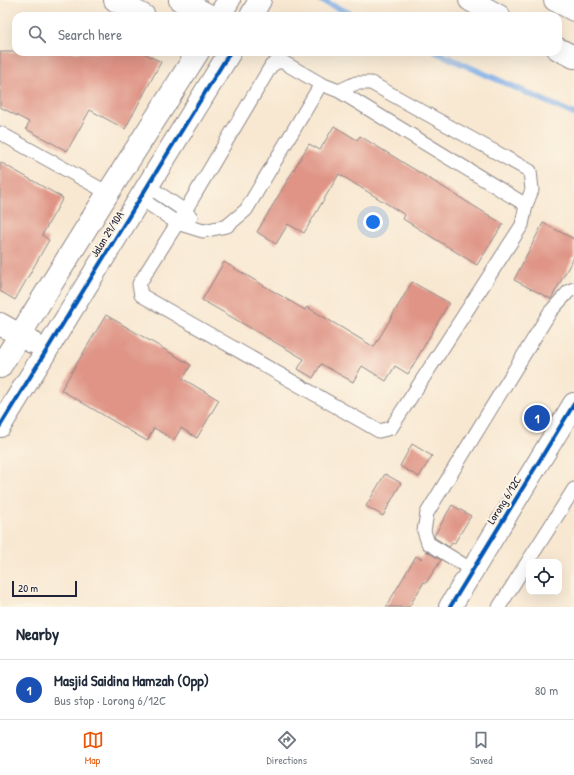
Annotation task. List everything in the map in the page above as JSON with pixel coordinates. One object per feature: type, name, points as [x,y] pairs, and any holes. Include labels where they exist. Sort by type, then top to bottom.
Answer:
[{"type":"street","points":[[115,0],[137,12]]},
{"type":"street","points":[[180,0],[202,12]]},
{"type":"street","points":[[222,12],[229,0]]},
{"type":"street","points":[[253,12],[260,0]]},
{"type":"street","points":[[470,0],[492,12]]},
{"type":"street","points":[[555,0],[574,10]]},
{"type":"street","points":[[562,51],[574,57]]},
{"type":"street","name":"Jalan 29/10A","points":[[0,367],[195,56]]},
{"type":"street","name":"Jalan 29/10A","points":[[0,426],[144,192],[221,56]]},
{"type":"street","points":[[0,324],[47,350]]},
{"type":"street","name":"Lorong 6/12C","points":[[450,607],[574,404]]},
{"type":"lane","points":[[339,91],[356,82],[371,83],[530,171],[532,190],[526,205],[522,225],[391,428],[378,431],[141,295],[139,284],[185,211],[271,66],[277,62],[283,62],[321,84],[339,91],[526,205]]},
{"type":"lane","points":[[144,192],[177,223],[203,231],[228,226],[246,210],[321,84]]},
{"type":"lane","points":[[0,133],[108,193]]},
{"type":"lane","points":[[144,192],[185,211],[203,231]]},
{"type":"lane","points":[[472,570],[428,543],[424,531],[425,521],[550,312],[569,291],[574,289]]},
{"type":"lane","points":[[499,607],[574,489]]},
{"type":"building","points":[[0,52],[12,52],[12,56],[150,56],[161,62],[125,129],[90,110],[67,151],[26,129],[29,122],[0,107]]},
{"type":"building","points":[[334,126],[357,140],[360,136],[503,224],[477,265],[403,219],[405,215],[339,174],[304,233],[288,224],[276,244],[257,232],[309,144],[320,150]]},
{"type":"building","points":[[0,162],[63,198],[42,235],[49,240],[15,300],[0,291]]},
{"type":"building","points":[[543,223],[574,239],[574,257],[551,299],[514,280]]},
{"type":"building","points":[[224,262],[305,310],[307,307],[374,347],[412,282],[449,303],[408,374],[395,366],[386,381],[362,366],[353,382],[321,364],[313,378],[298,369],[304,359],[202,300]]},
{"type":"building","points":[[106,315],[191,365],[183,379],[219,400],[197,438],[181,428],[174,440],[154,428],[147,441],[61,390]]},
{"type":"building","points":[[412,444],[432,456],[419,477],[400,466]]},
{"type":"building","points":[[385,474],[401,483],[383,516],[366,506]]},
{"type":"building","points":[[452,505],[471,516],[454,544],[452,543],[449,547],[434,536]]},
{"type":"building","points":[[426,551],[441,560],[426,583],[424,582],[409,607],[386,607],[416,556],[421,559]]},
{"type":"waterway","points":[[320,0],[347,12]]},
{"type":"waterway","points":[[445,56],[574,114]]},
{"type":"cycle path","points":[[0,426],[228,56]]},
{"type":"cycle path","points":[[450,607],[574,404]]},
{"type":"place","name":"Masjid Saidina Hamzah (Opp)","points":[[537,418]]}]
